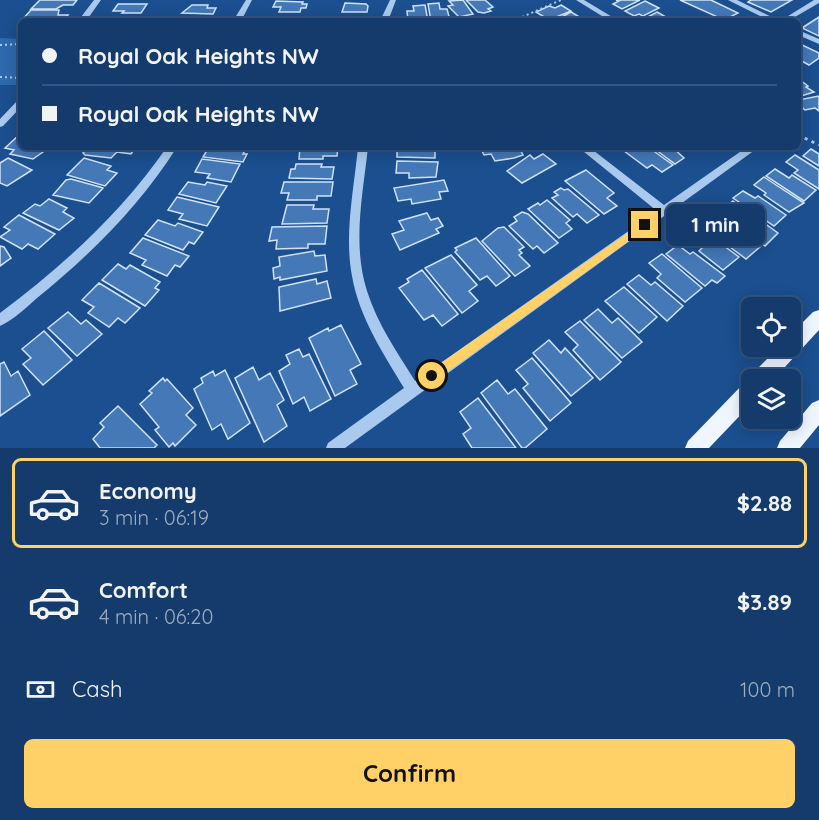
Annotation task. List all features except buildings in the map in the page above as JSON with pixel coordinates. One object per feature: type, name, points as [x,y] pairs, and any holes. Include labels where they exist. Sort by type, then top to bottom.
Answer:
[{"type":"main road","points":[[770,369],[819,318]]},
{"type":"main road","points":[[695,448],[741,400]]},
{"type":"main road","points":[[787,448],[819,410]]},
{"type":"street","points":[[84,18],[98,0]]},
{"type":"street","points":[[239,18],[249,0]]},
{"type":"street","points":[[385,18],[393,0]]},
{"type":"street","points":[[579,0],[610,18]]},
{"type":"street","points":[[731,0],[770,18]]},
{"type":"street","points":[[788,18],[819,0]]},
{"type":"street","points":[[801,33],[819,42]]},
{"type":"street","points":[[0,124],[18,105]]},
{"type":"street","points":[[0,320],[42,288],[105,230],[152,177],[170,150]]},
{"type":"street","points":[[363,150],[355,228],[357,276],[377,332],[413,390]]},
{"type":"street","points":[[587,150],[664,211]]},
{"type":"street","points":[[333,448],[750,150]]},
{"type":"path","points":[[520,18],[561,0]]},
{"type":"path","points":[[0,45],[18,44]]},
{"type":"path","points":[[0,77],[18,78]]},
{"type":"path","points":[[801,136],[819,145]]},
{"type":"shaded area","points":[[0,38],[18,39],[18,85],[0,85]]},
{"type":"route","points":[[432,376],[645,225]]}]
